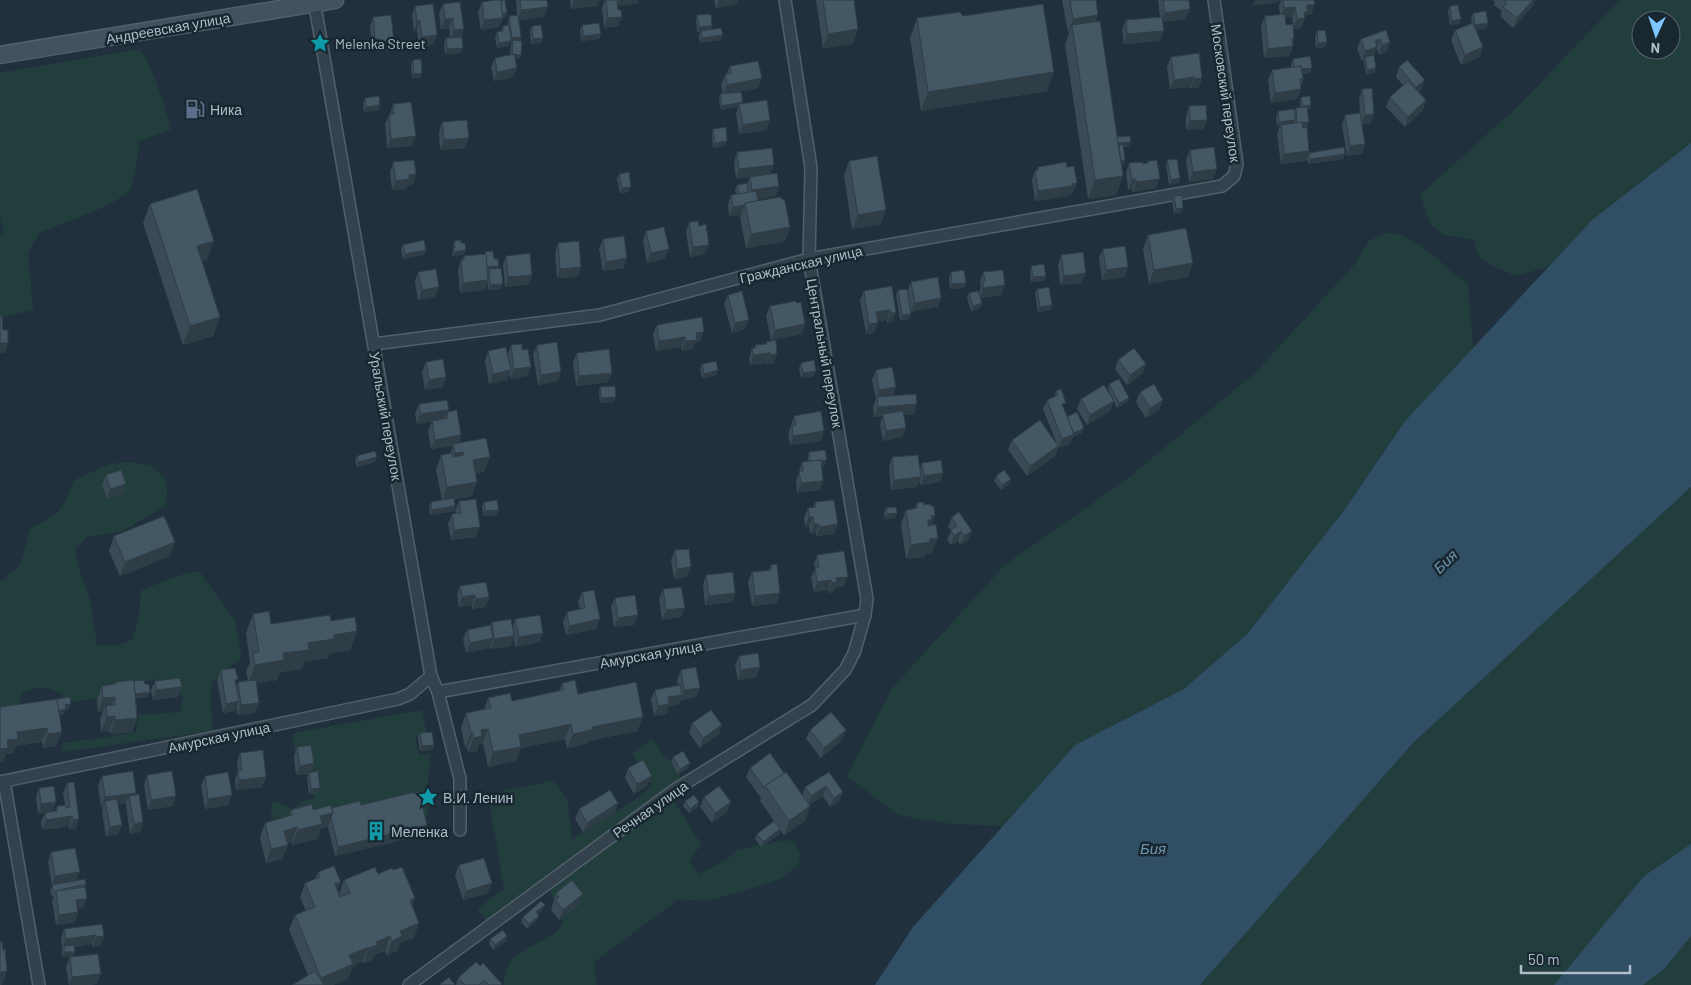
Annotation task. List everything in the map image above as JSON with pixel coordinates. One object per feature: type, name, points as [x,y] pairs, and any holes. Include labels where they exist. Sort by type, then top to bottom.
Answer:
[{"type":"street","name":"Андреевская улица","points":[[0,55],[335,0]]},
{"type":"street","name":"Центральный переулок","points":[[785,0],[811,168],[810,259],[867,599],[865,615]]},
{"type":"street","name":"Московский переулок","points":[[1214,0],[1237,164],[1237,171],[1228,182]]},
{"type":"street","name":"Уральский переулок","points":[[314,2],[431,676],[438,692],[460,779],[460,830]]},
{"type":"street","name":"Гражданская улица","points":[[374,344],[600,315],[810,259],[1222,186],[1228,182]]},
{"type":"street","name":"Амурская улица","points":[[438,692],[865,615]]},
{"type":"street","name":"Речная улица","points":[[409,985],[676,789],[812,705],[845,670],[854,653],[865,615]]},
{"type":"street","name":"Амурская улица","points":[[2,782],[398,699],[410,694],[431,676]]},
{"type":"street","points":[[2,782],[39,985]]},
{"type":"green space","points":[[1620,0],[1691,0],[1691,143],[1592,220],[1548,267],[1515,276],[1493,266],[1480,258],[1474,240],[1443,234],[1433,226],[1429,221],[1421,194],[1517,107]]},
{"type":"green space","points":[[140,49],[158,88],[171,130],[139,141],[134,178],[129,190],[123,196],[101,208],[39,233],[28,253],[33,310],[0,318],[0,237],[4,234],[0,216],[0,73]]},
{"type":"green space","points":[[1383,233],[1399,234],[1423,247],[1468,285],[1473,348],[1405,421],[1345,509],[1248,633],[1184,689],[1075,745],[1003,826],[951,824],[898,815],[847,776],[893,687],[1005,565],[1127,479],[1255,373],[1354,265],[1369,241]]},
{"type":"green space","points":[[129,462],[150,465],[165,479],[166,505],[123,531],[87,537],[75,550],[78,566],[90,600],[97,645],[114,646],[132,640],[139,617],[141,590],[184,574],[199,571],[235,621],[242,657],[212,682],[210,699],[213,731],[62,752],[63,743],[136,732],[139,715],[181,712],[183,698],[177,686],[160,679],[129,684],[125,693],[74,702],[49,688],[31,689],[22,692],[17,713],[0,716],[0,582],[20,566],[30,529],[59,510],[67,499],[74,480],[110,464]]},
{"type":"green space","points":[[1691,487],[1691,844],[1644,876],[1554,985],[1200,985],[1413,743]]},
{"type":"green space","points":[[422,710],[427,734],[415,738],[419,755],[431,753],[427,788],[428,814],[276,828],[271,811],[274,801],[293,809],[303,801],[314,799],[310,755],[295,752],[293,733]]},
{"type":"green space","points":[[652,739],[664,756],[677,766],[681,779],[488,922],[477,909],[504,889],[488,794],[553,781],[567,798],[572,839],[622,809],[653,786],[632,754]]},
{"type":"green space","points":[[671,797],[701,844],[689,862],[699,874],[726,860],[738,850],[785,840],[794,842],[800,855],[798,864],[784,877],[764,885],[705,901],[679,899],[593,963],[597,985],[503,985],[507,968],[514,959],[520,953],[558,930],[563,923],[548,886]]},
{"type":"green space","points":[[1691,936],[1691,985],[1643,985],[1664,969]]},
{"type":"water","name":"Бия","points":[[1691,143],[1691,487],[1413,743],[1200,985],[875,985],[913,927],[1075,745],[1184,689],[1248,633],[1345,509],[1405,421],[1592,220]]},
{"type":"water","points":[[1691,844],[1691,936],[1664,969],[1643,985],[1554,985],[1644,876]]},
{"type":"building","points":[[501,0],[503,18],[484,20],[482,2]]},
{"type":"building","points":[[505,0],[507,13],[502,13],[501,1]]},
{"type":"building","points":[[520,0],[547,0],[548,7],[521,10]]},
{"type":"building","points":[[606,0],[617,0],[618,10],[621,10],[622,17],[608,18]]},
{"type":"building","points":[[823,0],[854,0],[858,29],[828,34]]},
{"type":"building","points":[[1070,0],[1096,0],[1098,15],[1073,19]]},
{"type":"building","points":[[1163,0],[1189,0],[1190,9],[1165,13]]},
{"type":"building","points":[[1283,0],[1314,0],[1315,5],[1307,5],[1307,12],[1304,12],[1305,18],[1297,19],[1295,7],[1284,8]]},
{"type":"building","points":[[1504,0],[1533,0],[1517,18],[1503,7],[1507,3]]},
{"type":"building","points":[[460,2],[464,29],[454,30],[453,18],[445,19],[443,4]]},
{"type":"building","points":[[433,4],[437,35],[422,37],[420,21],[417,21],[415,6]]},
{"type":"building","points":[[1043,4],[1054,72],[928,92],[917,18],[960,12],[963,16]]},
{"type":"building","points":[[1458,5],[1461,19],[1452,21],[1450,6]]},
{"type":"building","points":[[1486,11],[1488,23],[1475,25],[1473,13]]},
{"type":"building","points":[[711,14],[712,26],[699,27],[697,15]]},
{"type":"building","points":[[1285,14],[1286,25],[1293,24],[1293,46],[1268,49],[1265,16]]},
{"type":"building","points":[[391,15],[394,41],[379,42],[379,39],[375,39],[373,17]]},
{"type":"building","points":[[518,15],[521,37],[512,38],[509,16]]},
{"type":"building","points":[[1162,17],[1164,31],[1127,34],[1126,20]]},
{"type":"building","points":[[1100,21],[1123,176],[1095,180],[1072,25]]},
{"type":"building","points":[[599,23],[601,34],[583,36],[582,25]]},
{"type":"building","points":[[1473,23],[1483,47],[1465,55],[1455,30]]},
{"type":"building","points":[[509,25],[511,41],[499,43],[497,32],[503,31],[503,26]]},
{"type":"building","points":[[541,25],[543,38],[533,39],[532,26]]},
{"type":"building","points":[[721,28],[723,35],[702,38],[701,31]]},
{"type":"building","points":[[1325,30],[1327,42],[1318,43],[1317,31]]},
{"type":"building","points":[[1386,30],[1390,42],[1382,45],[1380,39],[1375,41],[1377,47],[1365,51],[1361,39]]},
{"type":"building","points":[[462,37],[463,48],[447,49],[446,38]]},
{"type":"building","points":[[513,40],[522,41],[521,55],[512,54]]},
{"type":"building","points":[[1199,53],[1202,78],[1194,79],[1194,77],[1174,80],[1171,57]]},
{"type":"building","points":[[514,54],[517,68],[497,72],[495,58]]},
{"type":"building","points":[[1374,55],[1376,68],[1367,70],[1365,57]]},
{"type":"building","points":[[1310,56],[1312,68],[1301,69],[1301,66],[1294,67],[1293,59]]},
{"type":"building","points":[[421,59],[422,73],[414,74],[413,60]]},
{"type":"building","points":[[1407,60],[1425,80],[1416,87],[1399,67]]},
{"type":"building","points":[[758,61],[762,78],[727,85],[725,75],[731,74],[730,66]]},
{"type":"building","points":[[1301,66],[1303,79],[1300,79],[1301,89],[1275,93],[1272,70]]},
{"type":"building","points":[[1408,81],[1426,100],[1408,117],[1390,97]]},
{"type":"building","points":[[1372,88],[1374,114],[1365,115],[1362,89]]},
{"type":"building","points":[[741,92],[743,102],[722,106],[720,94]]},
{"type":"building","points":[[379,96],[380,105],[366,107],[365,98]]},
{"type":"building","points":[[1310,96],[1311,105],[1302,106],[1301,97]]},
{"type":"building","points":[[189,98],[202,98],[202,113],[190,113]]},
{"type":"building","points":[[767,100],[770,120],[743,125],[739,104]]},
{"type":"building","points":[[411,102],[416,136],[391,139],[389,115],[394,114],[393,104]]},
{"type":"building","points":[[1206,105],[1207,120],[1190,121],[1189,106]]},
{"type":"building","points":[[1307,107],[1309,122],[1297,123],[1296,108]]},
{"type":"building","points":[[1294,109],[1295,120],[1279,122],[1278,111]]},
{"type":"building","points":[[1360,113],[1365,144],[1350,146],[1345,115]]},
{"type":"building","points":[[467,120],[469,138],[444,140],[442,122]]},
{"type":"building","points":[[1302,122],[1303,128],[1307,127],[1309,151],[1284,154],[1281,125]]},
{"type":"building","points":[[726,127],[727,141],[715,143],[713,129]]},
{"type":"building","points":[[1130,136],[1131,142],[1118,143],[1117,137]]},
{"type":"building","points":[[1123,144],[1125,160],[1121,161],[1119,145]]},
{"type":"building","points":[[1214,147],[1217,169],[1193,172],[1190,150]]},
{"type":"building","points":[[1344,147],[1345,154],[1310,159],[1309,153]]},
{"type":"building","points":[[772,148],[774,165],[739,169],[737,152]]},
{"type":"building","points":[[877,156],[886,210],[858,215],[849,161]]},
{"type":"building","points":[[1177,159],[1180,178],[1171,180],[1167,160]]},
{"type":"building","points":[[414,160],[416,174],[409,175],[409,179],[396,181],[393,162]]},
{"type":"building","points":[[1157,160],[1160,179],[1136,182],[1136,179],[1132,180],[1129,163],[1142,162],[1143,164],[1148,163],[1148,161]]},
{"type":"building","points":[[1066,162],[1067,167],[1074,166],[1077,183],[1072,184],[1072,186],[1038,191],[1035,170],[1038,170],[1038,167]]},
{"type":"building","points":[[629,172],[631,187],[622,188],[619,174]]},
{"type":"building","points":[[777,173],[779,186],[752,190],[750,177]]},
{"type":"building","points":[[747,183],[748,193],[739,194],[737,185]]},
{"type":"building","points":[[197,189],[214,241],[197,246],[220,317],[190,326],[150,204]]},
{"type":"building","points":[[756,191],[758,201],[733,207],[731,195]]},
{"type":"building","points":[[1182,195],[1183,208],[1176,209],[1174,196]]},
{"type":"building","points":[[780,197],[785,201],[790,227],[751,234],[745,203]]},
{"type":"building","points":[[698,221],[699,226],[706,224],[709,245],[693,247],[689,222]]},
{"type":"building","points":[[664,227],[669,249],[651,253],[646,231]]},
{"type":"building","points":[[1186,228],[1193,263],[1154,270],[1148,235]]},
{"type":"building","points":[[624,236],[627,258],[606,262],[603,239]]},
{"type":"building","points":[[424,240],[426,250],[405,254],[403,245]]},
{"type":"building","points":[[461,240],[461,243],[465,243],[466,250],[454,252],[454,241]]},
{"type":"building","points":[[579,241],[581,267],[560,269],[558,243]]},
{"type":"building","points":[[1125,246],[1128,267],[1106,270],[1103,249]]},
{"type":"building","points":[[493,251],[494,259],[498,259],[499,266],[487,267],[485,252]]},
{"type":"building","points":[[1083,252],[1086,273],[1064,276],[1061,255]]},
{"type":"building","points":[[530,253],[532,275],[508,277],[506,256]]},
{"type":"building","points":[[486,254],[488,280],[463,283],[461,260],[464,260],[464,256]]},
{"type":"building","points":[[1044,264],[1046,276],[1033,277],[1031,266]]},
{"type":"building","points":[[501,268],[503,284],[490,285],[489,269]]},
{"type":"building","points":[[436,269],[439,287],[422,290],[418,272]]},
{"type":"building","points":[[964,270],[966,283],[952,284],[951,272]]},
{"type":"building","points":[[1003,270],[1005,285],[983,288],[983,282],[985,281],[983,272]]},
{"type":"building","points":[[938,277],[941,298],[915,303],[911,282]]},
{"type":"building","points":[[892,286],[896,313],[891,313],[890,310],[876,312],[878,323],[869,324],[864,291]]},
{"type":"building","points":[[1049,287],[1052,305],[1040,307],[1037,289]]},
{"type":"building","points":[[907,289],[911,314],[902,315],[898,290]]},
{"type":"building","points":[[742,291],[749,320],[735,323],[728,295]]},
{"type":"building","points":[[978,291],[982,303],[973,306],[969,293]]},
{"type":"building","points":[[796,301],[797,303],[801,302],[805,324],[775,330],[770,306]]},
{"type":"building","points":[[0,316],[2,316],[3,330],[8,330],[8,343],[0,343]]},
{"type":"building","points":[[702,317],[704,332],[696,333],[697,340],[685,341],[685,337],[659,341],[657,325]]},
{"type":"building","points":[[776,340],[777,354],[753,355],[752,348],[756,348],[755,345],[767,344],[766,342]]},
{"type":"building","points":[[557,342],[561,372],[541,375],[537,345]]},
{"type":"building","points":[[522,344],[522,350],[528,349],[531,367],[514,369],[511,345]]},
{"type":"building","points":[[506,347],[511,370],[493,374],[488,351]]},
{"type":"building","points":[[1134,348],[1146,364],[1130,375],[1118,360]]},
{"type":"building","points":[[609,349],[612,373],[579,376],[577,353]]},
{"type":"building","points":[[443,359],[446,377],[429,380],[426,362]]},
{"type":"building","points":[[814,360],[816,371],[803,373],[801,363]]},
{"type":"building","points":[[716,361],[718,370],[704,374],[702,364]]},
{"type":"building","points":[[892,367],[896,387],[879,390],[876,370]]},
{"type":"building","points":[[1119,379],[1129,398],[1119,403],[1109,384]]},
{"type":"building","points":[[1154,384],[1163,400],[1150,408],[1140,392]]},
{"type":"building","points":[[1104,385],[1114,401],[1090,415],[1081,399]]},
{"type":"building","points":[[615,386],[616,397],[601,398],[600,387]]},
{"type":"building","points":[[1061,389],[1066,403],[1062,404],[1074,434],[1062,439],[1047,400],[1058,395],[1056,391]]},
{"type":"building","points":[[916,394],[917,404],[878,407],[877,397]]},
{"type":"building","points":[[447,400],[449,410],[420,414],[419,404]]},
{"type":"building","points":[[457,410],[461,435],[435,440],[432,421],[448,418],[447,412]]},
{"type":"building","points":[[821,411],[824,431],[793,436],[792,426],[796,425],[794,416]]},
{"type":"building","points":[[903,411],[906,428],[886,431],[883,414]]},
{"type":"building","points":[[1077,412],[1084,428],[1074,433],[1067,417]]},
{"type":"building","points":[[1040,420],[1058,446],[1030,466],[1012,440]]},
{"type":"building","points":[[486,438],[490,457],[473,460],[477,482],[447,487],[441,455],[452,453],[453,457],[464,455],[463,452],[455,453],[453,444]]},
{"type":"building","points":[[825,450],[827,460],[810,461],[809,452]]},
{"type":"building","points":[[375,451],[377,457],[358,462],[357,456]]},
{"type":"building","points":[[918,455],[921,477],[894,480],[892,457]]},
{"type":"building","points":[[821,460],[823,481],[801,483],[799,471],[803,471],[802,462]]},
{"type":"building","points":[[941,460],[943,473],[924,476],[922,463]]},
{"type":"building","points":[[121,470],[126,484],[110,489],[106,475]]},
{"type":"building","points":[[1004,470],[1011,479],[1002,485],[996,476]]},
{"type":"building","points":[[454,498],[455,506],[432,510],[431,502]]},
{"type":"building","points":[[476,499],[480,527],[454,530],[452,514],[461,513],[459,501]]},
{"type":"building","points":[[497,500],[499,510],[485,511],[484,502]]},
{"type":"building","points":[[834,500],[838,524],[820,527],[819,524],[814,524],[813,517],[809,517],[808,508],[816,507],[815,502]]},
{"type":"building","points":[[923,502],[924,505],[930,504],[934,506],[935,516],[931,516],[932,520],[928,520],[928,526],[936,524],[938,538],[930,539],[930,542],[911,545],[906,510],[917,508],[917,503]]},
{"type":"building","points":[[896,507],[897,513],[887,514],[886,508]]},
{"type":"building","points":[[959,512],[972,531],[964,536],[961,531],[954,536],[951,530],[957,526],[952,517]]},
{"type":"building","points":[[164,516],[175,542],[125,562],[114,536]]},
{"type":"building","points":[[689,549],[691,567],[677,569],[675,550]]},
{"type":"building","points":[[844,551],[848,577],[836,578],[837,582],[832,583],[831,580],[817,582],[815,568],[819,567],[817,555]]},
{"type":"building","points":[[777,564],[780,593],[755,596],[752,572],[771,570],[771,565]]},
{"type":"building","points":[[733,572],[735,593],[709,596],[706,575]]},
{"type":"building","points":[[486,582],[489,597],[476,599],[475,595],[462,597],[460,586]]},
{"type":"building","points":[[681,587],[685,608],[666,610],[663,589]]},
{"type":"building","points":[[594,590],[600,619],[569,626],[567,612],[585,608],[582,592]]},
{"type":"building","points":[[635,595],[638,615],[618,618],[615,598]]},
{"type":"building","points":[[269,611],[271,624],[330,615],[331,621],[355,617],[357,631],[334,635],[334,639],[308,643],[309,650],[283,653],[284,660],[255,665],[253,653],[259,652],[253,614]]},
{"type":"building","points":[[540,615],[543,633],[519,637],[515,619]]},
{"type":"building","points":[[511,619],[514,636],[494,639],[492,622]]},
{"type":"building","points":[[490,625],[493,638],[470,643],[467,630]]},
{"type":"building","points":[[758,653],[760,667],[741,670],[739,656]]},
{"type":"building","points":[[696,667],[700,688],[684,690],[681,670]]},
{"type":"building","points":[[235,668],[238,679],[235,680],[239,701],[226,704],[221,670]]},
{"type":"building","points":[[180,678],[182,687],[156,690],[155,681]]},
{"type":"building","points":[[134,680],[137,718],[115,720],[115,716],[107,717],[106,706],[115,705],[115,697],[103,698],[102,686]]},
{"type":"building","points":[[144,680],[145,684],[149,684],[150,692],[135,694],[134,681]]},
{"type":"building","points":[[256,680],[259,703],[241,705],[238,682]]},
{"type":"building","points":[[575,680],[578,694],[636,682],[643,717],[592,727],[592,730],[573,734],[571,724],[519,735],[521,747],[493,752],[488,729],[481,730],[482,736],[474,738],[473,733],[471,733],[466,713],[491,708],[488,698],[510,693],[512,701],[563,690],[562,683]]},
{"type":"building","points":[[680,685],[682,695],[668,697],[669,704],[658,706],[655,690]]},
{"type":"building","points":[[70,697],[71,704],[65,705],[66,709],[58,711],[57,699],[55,699]]},
{"type":"building","points":[[57,699],[62,732],[48,734],[47,728],[17,732],[18,739],[7,740],[8,748],[0,749],[0,707]]},
{"type":"building","points":[[711,710],[722,725],[703,738],[692,723]]},
{"type":"building","points":[[831,712],[846,730],[824,748],[810,730]]},
{"type":"building","points":[[432,732],[434,745],[422,746],[420,733]]},
{"type":"building","points":[[311,745],[314,763],[300,766],[297,747]]},
{"type":"building","points":[[263,750],[266,777],[239,780],[238,771],[242,770],[240,753]]},
{"type":"building","points":[[683,751],[690,763],[680,769],[673,757]]},
{"type":"building","points":[[770,753],[784,773],[764,788],[750,768]]},
{"type":"building","points":[[643,760],[652,776],[637,784],[628,768]]},
{"type":"building","points":[[133,771],[136,793],[105,797],[102,776]]},
{"type":"building","points":[[172,771],[176,796],[151,800],[147,775]]},
{"type":"building","points":[[318,771],[320,788],[311,789],[309,773]]},
{"type":"building","points":[[228,772],[232,795],[208,799],[205,776]]},
{"type":"building","points":[[786,772],[810,806],[789,821],[765,786]]},
{"type":"building","points":[[829,772],[843,792],[834,798],[826,786],[811,796],[805,787]]},
{"type":"building","points":[[74,782],[79,819],[73,820],[72,816],[46,820],[45,813],[57,811],[57,806],[65,805],[66,808],[70,807],[67,783]]},
{"type":"building","points":[[54,786],[56,802],[41,804],[39,788]]},
{"type":"building","points":[[719,786],[731,802],[715,813],[704,797]]},
{"type":"building","points":[[610,790],[618,803],[587,823],[579,809]]},
{"type":"building","name":"Меленка","points":[[419,791],[427,825],[338,847],[331,817],[333,813],[332,808],[360,801],[361,805]]},
{"type":"building","points":[[139,794],[143,822],[134,824],[129,796]]},
{"type":"building","points":[[694,795],[699,802],[690,809],[685,801]]},
{"type":"building","points":[[117,799],[122,825],[110,827],[105,801]]},
{"type":"building","points":[[312,804],[313,810],[331,805],[333,813],[320,816],[322,824],[298,830],[297,827],[284,831],[288,845],[271,849],[265,823],[292,815],[291,810]]},
{"type":"building","points":[[774,821],[780,829],[763,842],[757,834]]},
{"type":"building","points":[[75,848],[80,872],[55,876],[51,852]]},
{"type":"building","points":[[484,858],[492,883],[466,891],[459,865]]},
{"type":"building","points":[[334,866],[341,882],[335,884],[340,897],[350,893],[344,880],[375,867],[378,874],[392,868],[393,870],[402,867],[415,898],[410,900],[419,923],[400,931],[402,936],[392,941],[390,936],[376,942],[378,945],[349,955],[353,964],[321,978],[295,915],[315,907],[305,883],[320,877],[318,872]]},
{"type":"building","points":[[85,879],[86,884],[53,892],[52,885]]},
{"type":"building","points":[[572,880],[583,894],[563,910],[555,900],[559,897],[556,893]]},
{"type":"building","points":[[85,887],[87,899],[76,900],[78,912],[59,915],[56,891]]},
{"type":"building","points":[[541,901],[545,905],[536,912],[539,916],[529,924],[523,917]]},
{"type":"building","points":[[102,924],[104,936],[96,937],[96,935],[66,939],[64,929]]},
{"type":"building","points":[[503,930],[507,936],[495,945],[490,939]]},
{"type":"building","points":[[0,942],[2,942],[3,950],[5,949],[7,971],[0,972]]},
{"type":"building","points":[[74,945],[75,952],[64,952],[64,946]]},
{"type":"building","points":[[98,954],[101,974],[72,977],[70,957]]},
{"type":"building","points":[[476,962],[480,966],[483,963],[502,984],[489,985],[484,980],[479,985],[465,985],[458,978]]},
{"type":"building","points":[[315,971],[324,985],[292,985]]},
{"type":"building","points":[[449,977],[455,985],[440,984]]},
{"type":"place","name":"Melenka Street","points":[[320,43]]},
{"type":"place","name":"Ника","points":[[195,109]]},
{"type":"place","name":"В.И. Ленин","points":[[428,797]]},
{"type":"place","name":"Меленка","points":[[376,831]]}]
